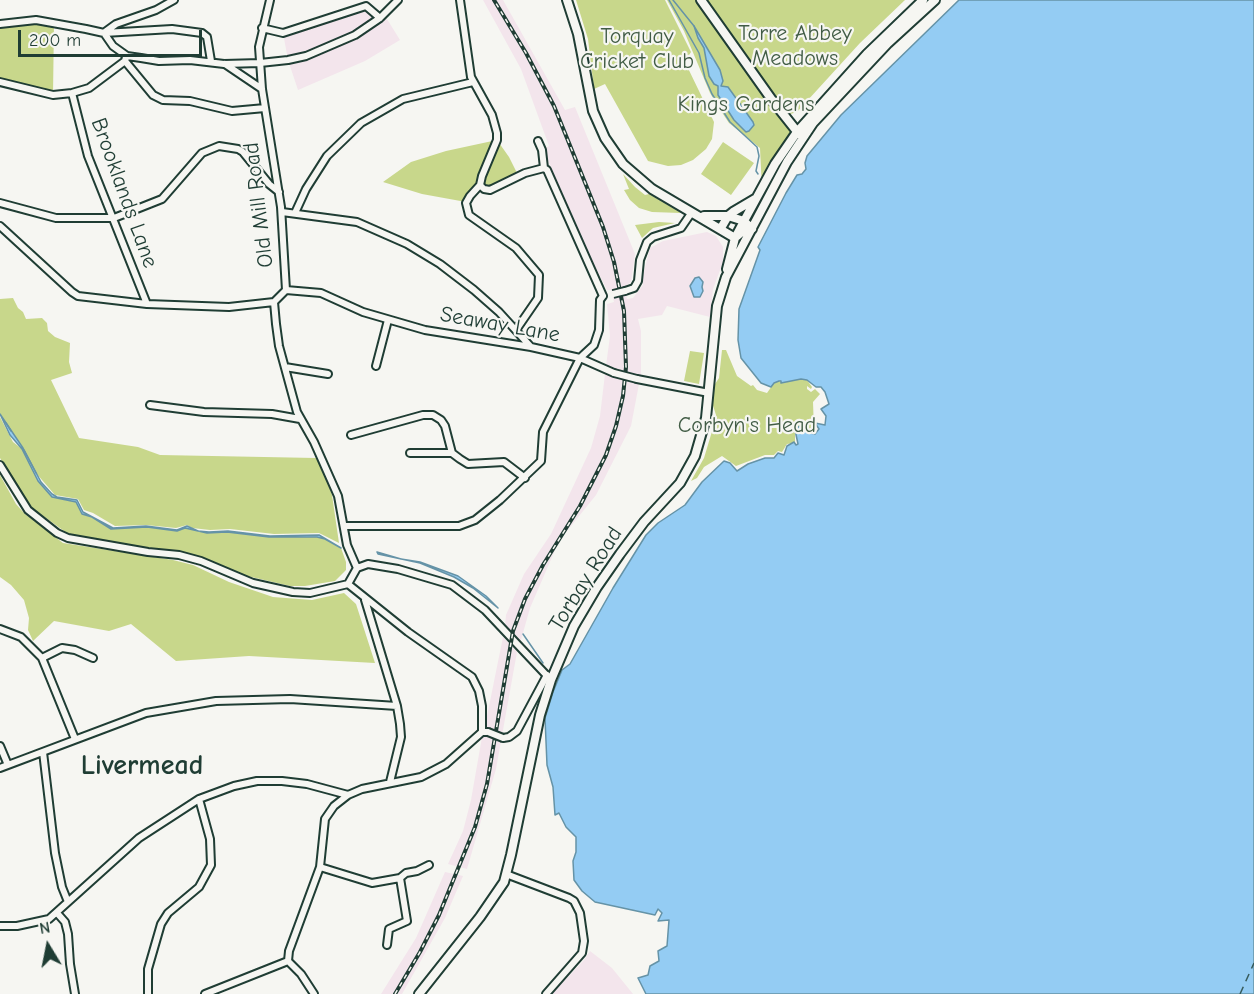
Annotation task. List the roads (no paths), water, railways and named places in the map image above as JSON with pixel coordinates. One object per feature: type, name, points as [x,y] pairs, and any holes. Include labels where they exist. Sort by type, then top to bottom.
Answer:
[{"type":"main road","points":[[567,0],[578,34],[593,111],[605,138],[623,164],[652,189],[735,238],[744,231],[752,229]]},
{"type":"main road","points":[[701,0],[772,100],[800,135]]},
{"type":"main road","name":"Torbay Road","points":[[419,994],[480,917],[504,882],[549,678],[568,637],[597,587],[644,522],[674,490],[688,470],[701,442],[706,418],[719,296],[735,238],[775,164],[867,54],[923,0]]},
{"type":"main road","name":"Torbay Road","points":[[726,277],[800,135],[860,72],[935,0]]},
{"type":"main road","points":[[693,212],[718,218],[728,216],[757,198]]},
{"type":"main road","points":[[728,216],[744,221],[752,229]]},
{"type":"main road","points":[[721,228],[728,216]]},
{"type":"street","points":[[104,33],[116,24],[156,10],[174,0]]},
{"type":"street","name":"Old Mill Road","points":[[270,0],[259,46],[262,89],[282,212],[286,290],[274,302]]},
{"type":"street","points":[[0,82],[53,95],[89,88],[126,58],[159,61],[211,61],[224,64],[288,60],[324,50],[355,35],[380,18],[398,0]]},
{"type":"street","points":[[460,0],[473,82],[492,115],[498,140],[480,185],[466,202],[469,215],[476,223],[516,248],[539,275],[538,298],[516,330]]},
{"type":"street","points":[[262,28],[283,33],[366,6],[380,18]]},
{"type":"street","points":[[0,24],[36,20],[104,33],[172,29],[202,33],[207,37],[211,61]]},
{"type":"street","points":[[104,33],[153,95],[163,100],[190,101],[232,111],[265,108]]},
{"type":"street","points":[[224,64],[262,89]]},
{"type":"street","points":[[296,213],[306,189],[327,156],[361,123],[403,99],[473,82]]},
{"type":"street","name":"Brooklands Lane","points":[[72,93],[88,156],[147,304]]},
{"type":"street","points":[[538,141],[542,150],[544,168],[547,170],[603,296]]},
{"type":"street","points":[[0,203],[66,219],[114,218],[162,199],[202,153],[219,146],[243,152],[279,193]]},
{"type":"street","points":[[480,185],[490,190],[525,173],[544,168]]},
{"type":"street","points":[[282,212],[357,222],[408,244],[457,276],[495,308],[531,347]]},
{"type":"street","points":[[344,526],[459,526],[475,520],[525,478],[541,461],[543,432],[580,358],[594,345],[599,330],[600,300],[603,296],[634,288],[638,281],[640,260],[648,242],[653,237],[681,228],[693,212]]},
{"type":"street","points":[[0,226],[78,296],[147,304],[229,307],[274,302],[285,368],[300,419],[330,474],[338,496],[347,545],[357,568]]},
{"type":"street","name":"Seaway Lane","points":[[286,290],[321,293],[363,312],[388,320],[437,332],[531,347],[580,358],[614,373],[709,393]]},
{"type":"street","points":[[376,366],[388,320]]},
{"type":"street","points":[[285,368],[328,374]]},
{"type":"street","points":[[150,405],[204,412],[272,414],[300,419]]},
{"type":"street","points":[[351,435],[423,415],[433,415],[445,426],[452,453]]},
{"type":"street","points":[[410,453],[425,450],[452,453],[468,464],[504,462],[525,478]]},
{"type":"street","points":[[0,465],[28,510],[57,533],[68,538],[179,555],[275,589],[310,592],[348,584],[357,568],[368,564],[427,576],[452,585],[485,610],[549,678],[517,731],[503,738],[485,732]]},
{"type":"street","points":[[348,584],[365,599],[472,677],[479,691],[485,732]]},
{"type":"street","points":[[365,599],[397,706],[401,737],[390,782]]},
{"type":"street","points":[[0,629],[21,637],[42,658],[75,739]]},
{"type":"street","points":[[42,658],[62,648],[75,650],[93,658]]},
{"type":"street","points":[[0,768],[146,713],[216,701],[290,699],[397,706]]},
{"type":"street","points":[[288,962],[289,951],[320,867],[325,819],[334,806],[348,795],[362,789],[421,777],[434,771],[454,758],[485,732]]},
{"type":"street","points":[[0,746],[8,765]]},
{"type":"street","points":[[43,752],[55,853],[62,887],[68,902]]},
{"type":"street","points":[[0,926],[39,923],[49,919],[139,838],[199,799],[234,786],[257,781],[307,784],[348,795]]},
{"type":"street","points":[[148,994],[148,969],[161,924],[168,913],[199,887],[211,864],[210,839],[199,799]]},
{"type":"street","points":[[320,867],[372,883],[400,878],[406,873],[429,865]]},
{"type":"street","points":[[506,874],[569,898],[574,901],[580,913],[584,941],[582,953],[546,994]]},
{"type":"street","points":[[387,945],[388,929],[407,921],[400,878]]},
{"type":"street","points":[[57,913],[65,922],[68,934],[75,994]]},
{"type":"street","points":[[205,994],[288,962]]},
{"type":"street","points":[[288,962],[301,974],[315,994]]},
{"type":"water","points":[[959,0],[1254,0],[1254,994],[646,994],[638,978],[648,975],[650,966],[659,961],[658,951],[667,946],[669,920],[658,921],[662,913],[658,909],[655,915],[595,902],[582,891],[574,880],[573,861],[576,852],[576,837],[566,827],[559,813],[555,815],[553,787],[547,765],[545,718],[553,692],[562,670],[570,664],[646,535],[658,523],[685,505],[702,482],[724,461],[730,463],[737,471],[765,458],[774,458],[778,453],[784,455],[787,446],[794,442],[798,444],[795,430],[798,427],[802,425],[815,434],[819,429],[815,423],[825,425],[826,416],[821,409],[829,404],[821,387],[816,387],[807,380],[801,379],[781,383],[779,381],[771,387],[761,383],[741,358],[738,340],[739,309],[760,250],[758,247],[797,175],[802,174],[806,169],[807,156],[841,115]]},
{"type":"water","points":[[694,26],[720,70],[723,81],[721,86],[728,87],[753,122],[754,125],[749,131],[746,132],[734,120],[718,95],[718,86],[709,76],[704,48]]},
{"type":"water","points":[[699,277],[703,282],[703,291],[700,297],[694,297],[690,286],[695,278]]},
{"type":"water","points":[[0,414],[23,448],[41,482],[57,497],[77,500],[83,512],[113,528],[146,526],[177,530],[187,526],[198,531],[185,528],[177,531],[147,527],[111,529],[92,517],[82,514],[76,502],[52,497],[38,481],[22,449],[10,435]]},
{"type":"water","points":[[198,531],[228,531],[270,536],[319,535],[341,548],[317,537],[269,537],[227,532],[207,533]]},
{"type":"water","points":[[402,559],[420,562],[458,576],[486,596],[498,608],[473,588],[454,577],[420,563]]},
{"type":"waterway","points":[[669,0],[699,53],[705,78],[712,94],[730,122],[757,147],[759,156],[756,171],[758,174]]},
{"type":"waterway","points":[[673,0],[694,26]]},
{"type":"waterway","points":[[6,423],[11,431]]},
{"type":"waterway","points":[[24,450],[36,473]]},
{"type":"waterway","points":[[523,634],[543,663]]},
{"type":"railway","points":[[395,994],[439,915],[475,827],[487,784],[513,631],[525,599],[543,565],[580,506],[606,455],[623,396],[626,367],[624,311],[614,262],[603,227],[554,106],[494,0]]},
{"type":"district","name":"Livermead","points":[[142,766]]},
{"type":"park label","name":"Torre Abbey Meadows","points":[[795,46]]},
{"type":"park label","name":"Torquay Cricket Club","points":[[637,50]]},
{"type":"park label","name":"Kings Gardens","points":[[746,105]]},
{"type":"park label","name":"Corbyn's Head","points":[[747,426]]}]
